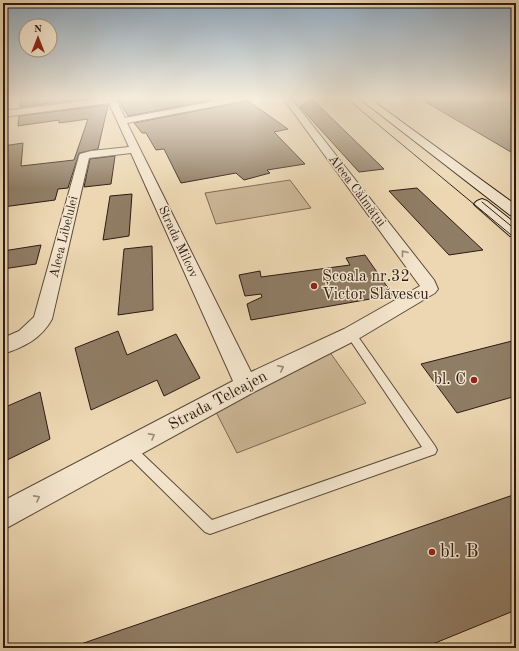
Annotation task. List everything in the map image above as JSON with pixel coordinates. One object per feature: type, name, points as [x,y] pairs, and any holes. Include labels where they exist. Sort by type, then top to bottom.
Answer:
[{"type":"main road","points":[[404,128],[516,212]]},
{"type":"main road","points":[[417,138],[429,153],[475,199],[516,231]]},
{"type":"main road","points":[[468,177],[516,231]]},
{"type":"street","name":"Strada Milcov","points":[[126,128],[246,385]]},
{"type":"street","name":"Aleea Călmățui","points":[[310,128],[428,284]]},
{"type":"street","name":"Aleea Libelulei","points":[[3,346],[30,335],[43,319],[84,156],[135,148]]},
{"type":"street","name":"Strada Teleajen","points":[[3,516],[246,385],[351,334],[429,289],[428,284]]},
{"type":"lane","points":[[128,449],[210,527],[431,450],[351,334]]},
{"type":"shaded area","points":[[290,180],[311,208],[216,224],[205,193]]},
{"type":"shaded area","points":[[329,351],[366,403],[237,453],[216,412]]},
{"type":"building","points":[[85,128],[103,128],[98,149],[79,153],[68,188],[58,189],[55,200],[3,207],[3,146],[23,143],[21,166],[74,160]]},
{"type":"building","points":[[138,128],[287,128],[274,132],[305,164],[267,170],[270,173],[244,180],[236,173],[181,183],[164,149],[156,150],[146,133],[142,133]]},
{"type":"building","points":[[319,128],[342,128],[384,169],[359,172]]},
{"type":"building","points":[[471,128],[516,128],[516,155]]},
{"type":"building","points":[[115,156],[111,184],[84,187],[90,159]]},
{"type":"building","points":[[417,188],[483,250],[449,255],[389,191]]},
{"type":"building","points":[[132,194],[129,236],[103,240],[110,196]]},
{"type":"building","points":[[41,245],[36,264],[3,269],[3,251]]},
{"type":"building","points":[[152,246],[153,310],[118,315],[124,249]]},
{"type":"building","name":"Școala nr.32 Victor Slăvescu","points":[[365,255],[393,295],[251,320],[247,304],[262,297],[261,294],[245,296],[239,275],[260,271],[261,277],[350,265],[346,258]]},
{"type":"building","points":[[118,331],[127,355],[176,334],[200,378],[164,396],[157,380],[91,410],[75,348]]},
{"type":"building","name":"bl. C","points":[[516,340],[516,396],[457,413],[421,364]]},
{"type":"building","points":[[40,392],[50,439],[3,462],[3,408]]},
{"type":"building","name":"bl. B","points":[[516,494],[516,610],[423,648],[78,648],[78,645]]},
{"type":"tram line","points":[[383,128],[516,239]]},
{"type":"tram line","points":[[482,202],[516,230]]},
{"type":"place","name":"Școala nr.32 Victor Slăvescu","points":[[314,286]]},
{"type":"place","name":"bl. C","points":[[474,380]]},
{"type":"place","name":"bl. B","points":[[432,552]]}]
